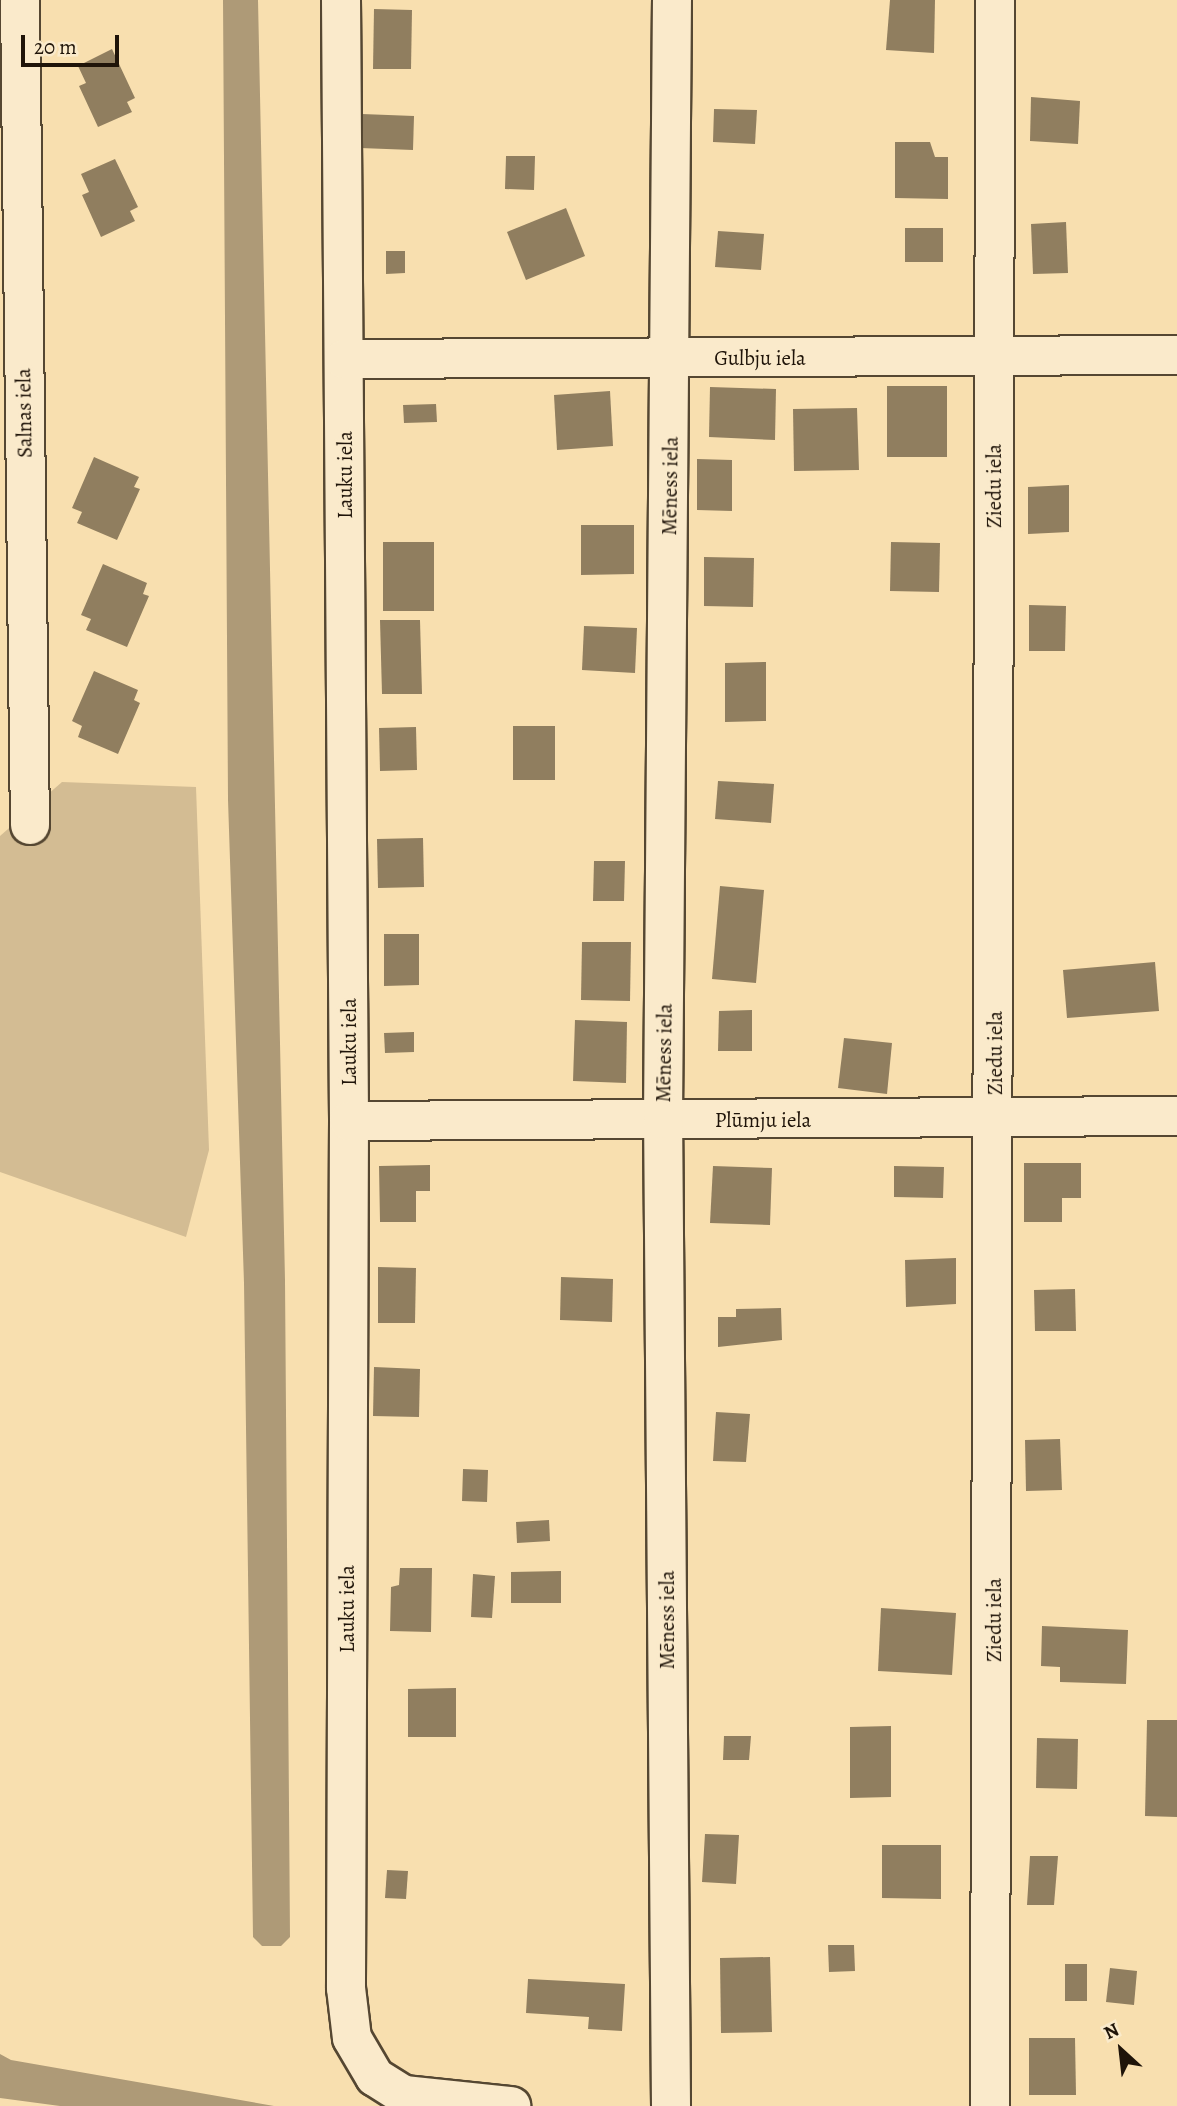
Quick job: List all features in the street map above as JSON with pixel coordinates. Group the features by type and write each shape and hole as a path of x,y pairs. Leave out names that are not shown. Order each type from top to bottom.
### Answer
{"street":[{"name":"Lauku iela","path":"341,0 349,1121 346,1988 352,2038 375,2077 404,2095 511,2106"},
{"name":"Mēness iela","path":"671,2106 663,1119 672,0"},
{"name":"Ziedu iela","path":"990,2106 995,1121 995,0"},
{"name":"Salnas iela","path":"13,24 11,351 30,825"},
{"name":"Gulbju iela","path":"344,359 1177,355"},
{"name":"Plūmju iela","path":"349,1121 995,1121 1177,1116"}],"shaded area":[{"path":"223,0 258,0 285,1280 290,1937 281,1946 262,1946 253,1937 244,1283 228,800"},
{"path":"62,782 196,787 209,1150 186,1237 0,1172 0,836"},
{"path":"0,2054 11,2060 274,2106 60,2106 0,2098"}],"building":[{"path":"890,0 935,0 934,53 886,50"},
{"path":"374,9 412,10 411,69 373,69"},
{"path":"112,49 135,98 127,102 132,112 98,127 79,86 86,83 78,66"},
{"path":"1031,97 1080,101 1078,144 1030,141"},
{"path":"714,109 757,110 755,144 713,142"},
{"path":"362,114 414,116 413,150 360,148"},
{"path":"895,142 930,142 935,157 948,157 948,199 895,198"},
{"path":"506,156 535,156 534,190 505,189"},
{"path":"115,159 138,207 130,211 135,221 101,237 82,195 89,192 81,174"},
{"path":"566,208 585,256 526,280 507,232"},
{"path":"1066,222 1068,273 1033,274 1031,224"},
{"path":"905,228 943,228 943,262 905,262"},
{"path":"718,231 764,234 761,270 715,267"},
{"path":"386,251 405,251 405,273 386,274"},
{"path":"887,386 947,386 947,457 887,457"},
{"path":"710,387 776,389 775,440 709,437"},
{"path":"610,391 613,446 557,450 554,395"},
{"path":"436,404 437,422 404,423 403,405"},
{"path":"857,408 859,470 794,471 793,409"},
{"path":"94,457 139,477 134,487 140,489 117,540 77,523 82,512 72,508"},
{"path":"697,459 732,460 732,511 697,510"},
{"path":"1069,485 1069,532 1028,534 1028,487"},
{"path":"581,525 634,525 634,574 581,575"},
{"path":"383,542 434,542 434,611 383,611"},
{"path":"891,542 940,543 939,592 890,591"},
{"path":"704,557 754,558 753,607 704,606"},
{"path":"103,564 147,583 143,594 149,596 127,647 86,630 91,619 81,615"},
{"path":"1029,605 1066,606 1065,651 1029,651"},
{"path":"380,620 420,620 422,694 382,694"},
{"path":"584,626 637,628 635,673 582,670"},
{"path":"766,662 766,721 725,722 725,663"},
{"path":"94,671 138,690 134,700 140,703 118,754 78,737 82,726 72,721"},
{"path":"513,726 555,726 555,780 513,780"},
{"path":"416,727 417,770 380,771 379,728"},
{"path":"718,781 774,784 771,823 715,819"},
{"path":"423,838 424,887 378,888 377,839"},
{"path":"594,861 625,861 624,901 593,901"},
{"path":"720,886 764,890 756,983 712,979"},
{"path":"384,934 419,934 419,985 384,986"},
{"path":"582,942 631,942 630,1001 581,1000"},
{"path":"1155,962 1159,1011 1067,1018 1063,970"},
{"path":"752,1010 752,1051 718,1051 719,1011"},
{"path":"575,1020 627,1022 626,1083 573,1081"},
{"path":"414,1032 414,1052 385,1053 384,1033"},
{"path":"844,1038 892,1043 887,1094 838,1088"},
{"path":"1024,1163 1081,1163 1081,1198 1062,1198 1062,1222 1024,1222"},
{"path":"430,1165 430,1191 416,1191 416,1222 380,1222 379,1166"},
{"path":"713,1166 772,1168 770,1225 710,1223"},
{"path":"894,1166 944,1167 943,1198 894,1197"},
{"path":"956,1258 956,1304 906,1307 905,1260"},
{"path":"378,1267 416,1268 415,1323 378,1323"},
{"path":"561,1277 613,1279 612,1322 560,1320"},
{"path":"1075,1289 1076,1331 1035,1331 1034,1290"},
{"path":"781,1308 782,1340 718,1347 718,1317 736,1317 736,1309"},
{"path":"374,1367 420,1369 419,1417 373,1416"},
{"path":"716,1412 750,1414 746,1462 713,1461"},
{"path":"1060,1439 1062,1490 1026,1491 1025,1440"},
{"path":"463,1469 488,1470 487,1502 462,1501"},
{"path":"549,1520 550,1541 517,1543 516,1522"},
{"path":"400,1568 432,1568 431,1632 390,1631 391,1587 399,1585"},
{"path":"561,1571 561,1603 511,1603 511,1572"},
{"path":"473,1574 495,1576 492,1618 471,1617"},
{"path":"881,1608 956,1613 952,1675 878,1671"},
{"path":"1042,1626 1128,1630 1126,1684 1060,1682 1060,1667 1041,1666"},
{"path":"456,1688 456,1737 408,1737 408,1689"},
{"path":"1147,1720 1177,1720 1177,1817 1145,1816"},
{"path":"891,1726 891,1797 850,1798 850,1727"},
{"path":"724,1736 751,1736 749,1760 723,1760"},
{"path":"1037,1738 1078,1739 1077,1789 1036,1788"},
{"path":"705,1834 739,1835 736,1884 702,1882"},
{"path":"882,1845 941,1845 941,1899 882,1898"},
{"path":"1030,1856 1058,1856 1054,1905 1027,1905"},
{"path":"387,1870 408,1871 406,1899 385,1898"},
{"path":"828,1945 854,1945 855,1971 829,1972"},
{"path":"770,1957 772,2032 721,2033 720,1958"},
{"path":"1065,1964 1087,1964 1087,2001 1065,2001"},
{"path":"1110,1968 1137,1971 1134,2005 1106,2002"},
{"path":"528,1979 625,1984 622,2031 588,2029 589,2017 526,2013"},
{"path":"1029,2038 1075,2038 1076,2095 1029,2095"}]}
